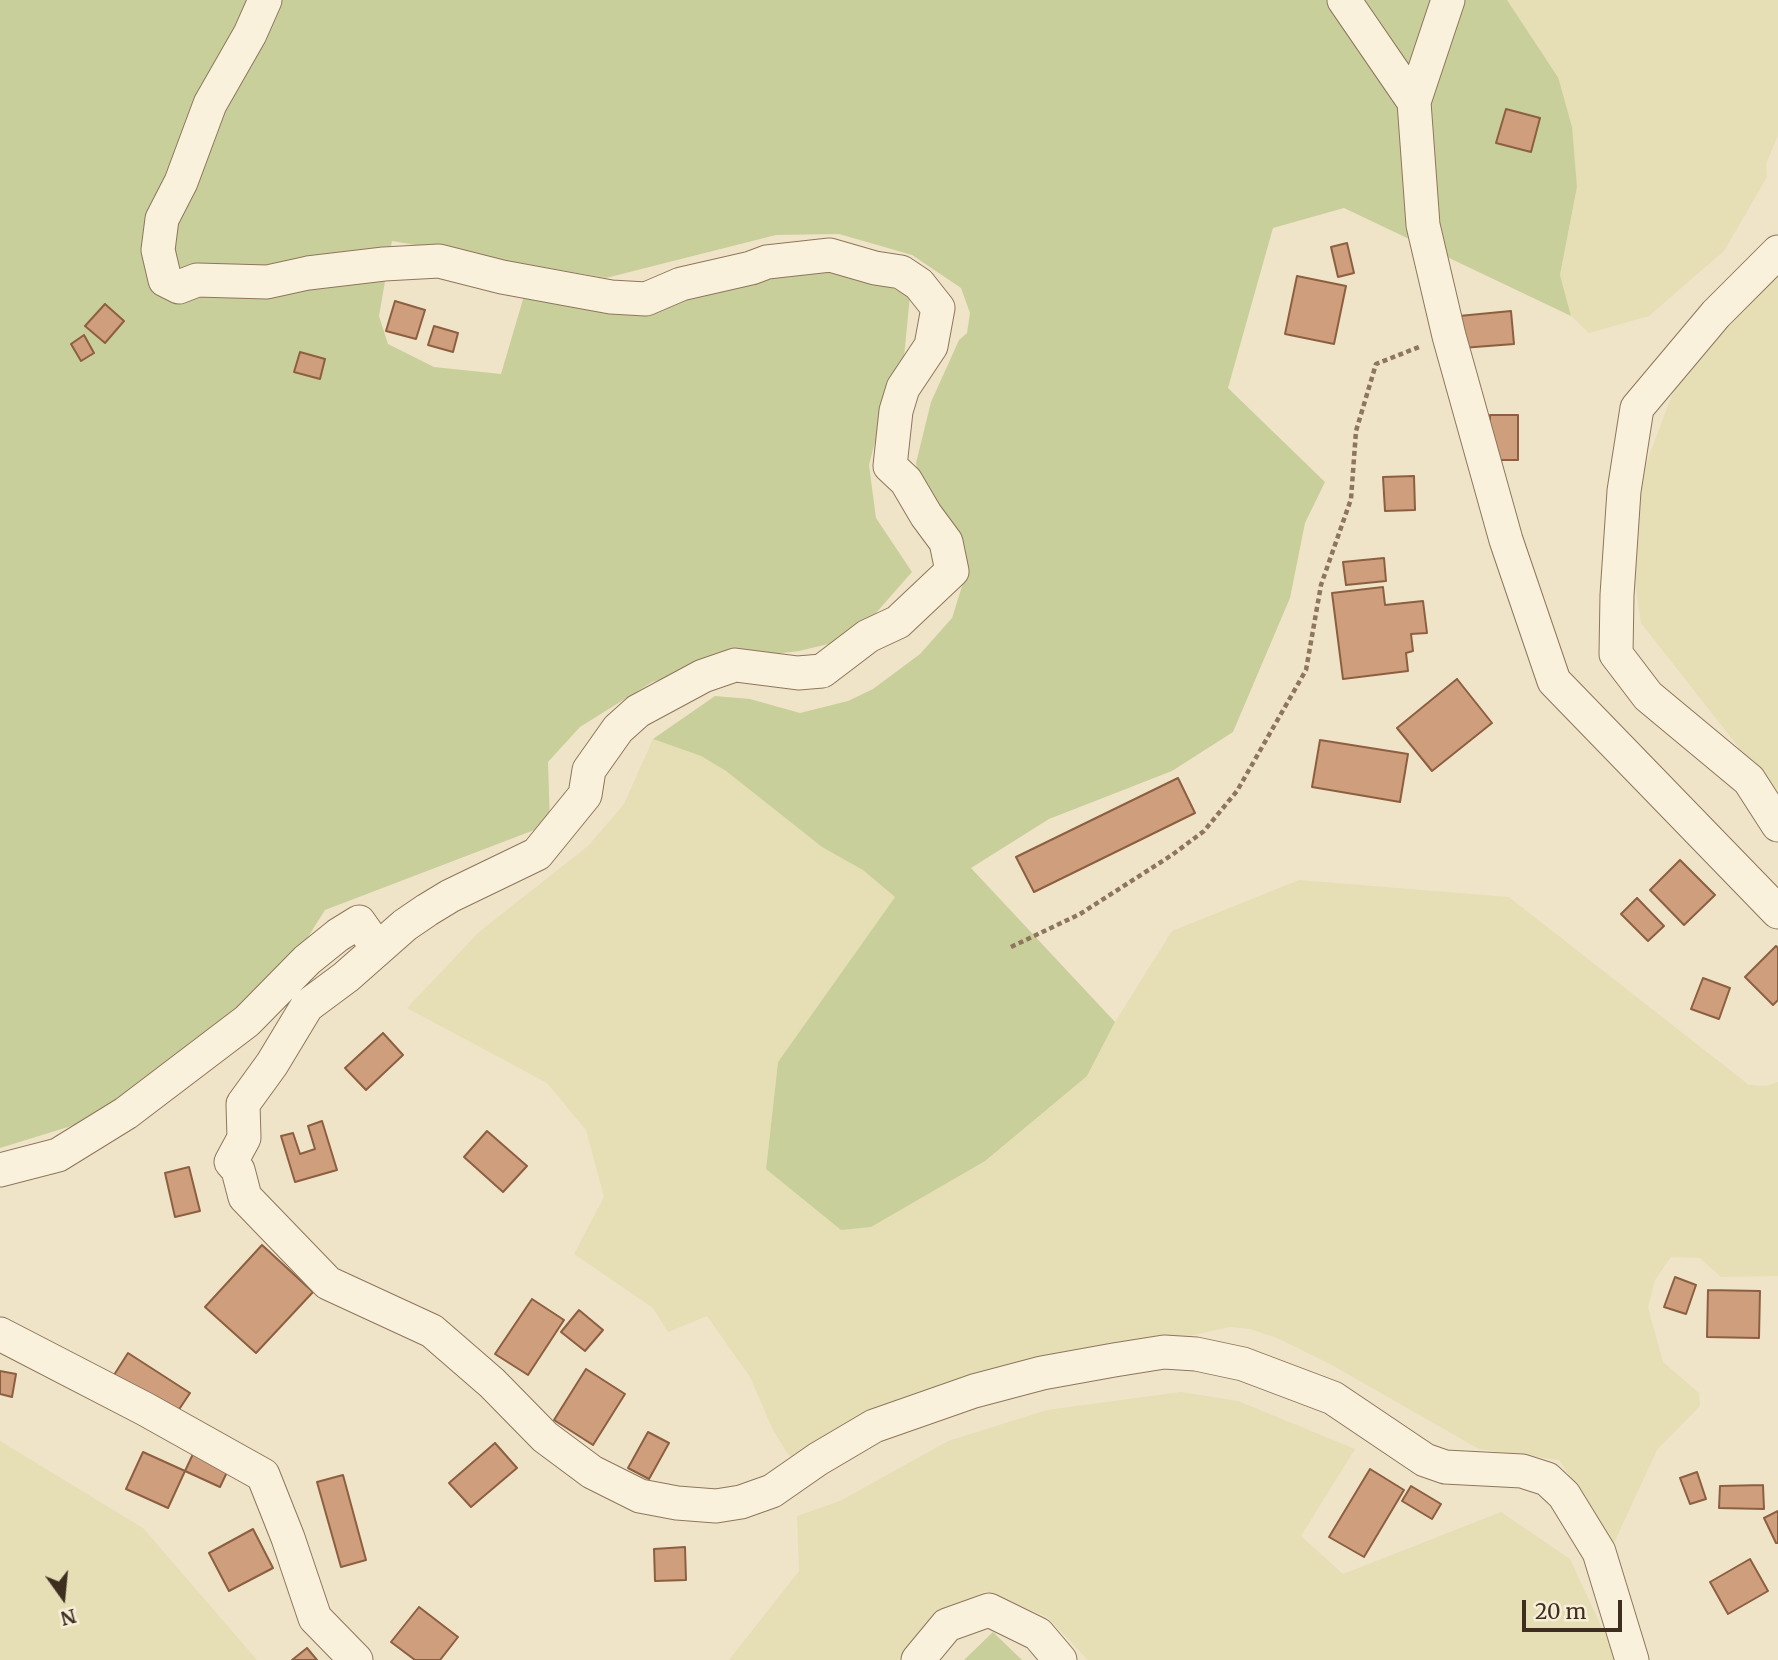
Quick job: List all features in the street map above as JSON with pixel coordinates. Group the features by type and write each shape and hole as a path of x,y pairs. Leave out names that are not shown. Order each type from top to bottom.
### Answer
{"street":[{"path":"265,0 250,34 210,104 181,183 162,219 158,250 165,280 179,286 197,280 267,282 308,273 439,261 528,282 611,297 646,299 681,284 767,262 830,255 875,268 901,272 919,284 938,308 931,346 903,388 897,411 890,466 906,481 946,542 952,571 898,622 868,636 822,671 798,673 735,664 703,676 638,711 618,729 589,770 585,795 537,854 450,896 405,925 307,1006 272,1064 243,1104 244,1138 231,1162 238,1170 245,1197 328,1283 432,1331 492,1383 545,1437 592,1472 639,1496 716,1506 741,1502 772,1491 818,1459 874,1426 974,1391 1042,1373 1114,1360 1164,1352 1196,1354 1243,1364 1333,1398 1425,1460 1445,1467 1522,1471 1547,1479 1564,1495 1599,1552 1632,1660"},
{"path":"1344,0 1414,102"},
{"path":"1448,0 1414,102 1423,225 1449,336 1506,540 1555,681 1778,912"},
{"path":"1778,251 1716,314 1637,408 1624,491 1616,654 1648,696 1749,780 1778,825"},
{"path":"0,1170 58,1154 126,1112 247,1021 307,960 359,922 378,949"},
{"path":"0,1334 145,1409 263,1475 315,1618 356,1660"},
{"path":"918,1660 947,1625 989,1610 1038,1634 1060,1660"}],"path":[{"path":"1011,947 1080,914 1172,855 1204,831 1237,791 1306,670 1321,585 1351,499 1356,431 1376,364 1449,336"}],"shaded area":[{"path":"1507,0 1778,0 1778,135 1766,164 1767,177 1724,251 1649,316 1589,333 1571,316 1560,275 1577,187 1558,76"},
{"path":"1778,278 1778,791 1762,777 1641,623 1625,519 1677,382 1739,306"},
{"path":"653,739 701,756 726,771 822,847 863,869 895,897 778,1062 766,1168 841,1230 1087,1076 1115,1022 1172,931 1299,880 1509,897 1749,1085 1766,1086 1778,1082 1778,1276 1721,1277 1700,1258 1671,1257 1655,1280 1648,1307 1663,1362 1699,1393 1700,1406 1657,1450 1614,1543 1559,1460 1479,1449 1330,1364 1277,1338 1250,1329 1230,1327 1151,1344 963,1395 805,1469 787,1453 772,1428 750,1377 707,1316 668,1332 653,1308 574,1254 604,1197 586,1130 547,1083 407,1008 479,932 588,846 624,804"},
{"path":"1181,1392 1238,1401 1355,1449 1301,1536 1343,1574 1501,1512 1570,1559 1617,1660 1088,1660 1047,1617 986,1591 941,1614 900,1660 729,1660 799,1571 797,1516 840,1501 948,1441 1047,1410"},
{"path":"0,1441 143,1528 257,1660 0,1660"}],"green space":[{"path":"0,0 1507,0 1558,77 1572,127 1577,187 1560,275 1571,316 1344,208 1273,228 1228,388 1325,482 1305,523 1290,598 1233,732 1172,771 1049,819 971,868 1115,1022 1087,1076 985,1161 871,1227 841,1230 766,1169 778,1062 895,897 863,870 822,847 726,771 701,756 653,739 715,696 750,699 800,713 848,701 873,689 920,654 952,618 963,583 923,504 916,463 931,402 959,340 967,333 970,313 961,288 912,255 839,234 776,235 606,278 392,241 379,316 388,344 434,367 501,374 524,296 625,309 833,261 910,296 904,357 884,407 869,465 876,518 912,572 854,638 799,651 732,659 652,682 580,727 548,762 550,824 325,910 255,1021 94,1119 0,1148"},
{"path":"993,1632 1022,1660 964,1660"}],"building":[{"path":"1506,109 1540,118 1531,152 1496,143"},
{"path":"1347,243 1354,273 1338,277 1331,247"},
{"path":"1297,276 1346,286 1334,344 1285,334"},
{"path":"395,301 425,310 416,339 386,331"},
{"path":"105,304 124,321 105,343 85,326"},
{"path":"1511,311 1514,344 1462,348 1459,316"},
{"path":"434,326 458,333 453,352 428,345"},
{"path":"84,335 94,353 81,361 71,344"},
{"path":"300,352 325,359 320,379 294,372"},
{"path":"1490,415 1518,415 1518,460 1490,460"},
{"path":"1414,476 1415,510 1385,511 1383,477"},
{"path":"1384,558 1386,581 1346,585 1343,562"},
{"path":"1383,587 1385,605 1423,601 1427,633 1411,634 1413,651 1406,653 1408,671 1343,679 1332,593"},
{"path":"1457,679 1492,723 1432,771 1397,728"},
{"path":"1320,740 1408,754 1400,802 1312,787"},
{"path":"1178,778 1195,813 1034,892 1016,857"},
{"path":"1680,860 1715,895 1684,925 1650,890"},
{"path":"1637,898 1664,926 1648,941 1621,914"},
{"path":"1776,946 1778,1000 1773,1005 1745,977"},
{"path":"1703,978 1730,988 1719,1019 1691,1009"},
{"path":"383,1033 403,1055 366,1090 345,1068"},
{"path":"322,1121 337,1170 295,1182 281,1136 293,1133 300,1154 315,1149 308,1126"},
{"path":"487,1131 527,1166 503,1192 464,1157"},
{"path":"189,1167 200,1211 175,1217 165,1173"},
{"path":"262,1245 313,1292 256,1353 205,1307"},
{"path":"1675,1277 1696,1285 1686,1314 1664,1307"},
{"path":"1708,1290 1760,1291 1759,1338 1707,1337"},
{"path":"532,1299 564,1320 528,1375 495,1354"},
{"path":"579,1310 603,1330 585,1351 561,1332"},
{"path":"128,1353 190,1393 176,1414 114,1375"},
{"path":"586,1369 625,1394 593,1445 554,1420"},
{"path":"0,1371 16,1374 12,1397 0,1394"},
{"path":"648,1432 669,1443 649,1479 628,1468"},
{"path":"495,1443 517,1468 471,1507 449,1483"},
{"path":"143,1452 185,1471 168,1508 126,1489"},
{"path":"193,1454 228,1470 220,1487 185,1471"},
{"path":"1370,1469 1404,1490 1364,1557 1329,1537"},
{"path":"1697,1472 1706,1499 1690,1504 1680,1478"},
{"path":"343,1475 366,1560 341,1567 317,1482"},
{"path":"1763,1485 1764,1509 1719,1508 1720,1486"},
{"path":"1411,1486 1441,1504 1432,1519 1402,1501"},
{"path":"1778,1511 1778,1543 1776,1543 1764,1518"},
{"path":"253,1529 273,1568 229,1591 209,1553"},
{"path":"685,1547 686,1580 655,1581 654,1549"},
{"path":"1750,1559 1768,1591 1728,1614 1710,1582"},
{"path":"419,1607 458,1637 440,1660 415,1660 391,1642"},
{"path":"307,1648 317,1660 292,1660"}]}
